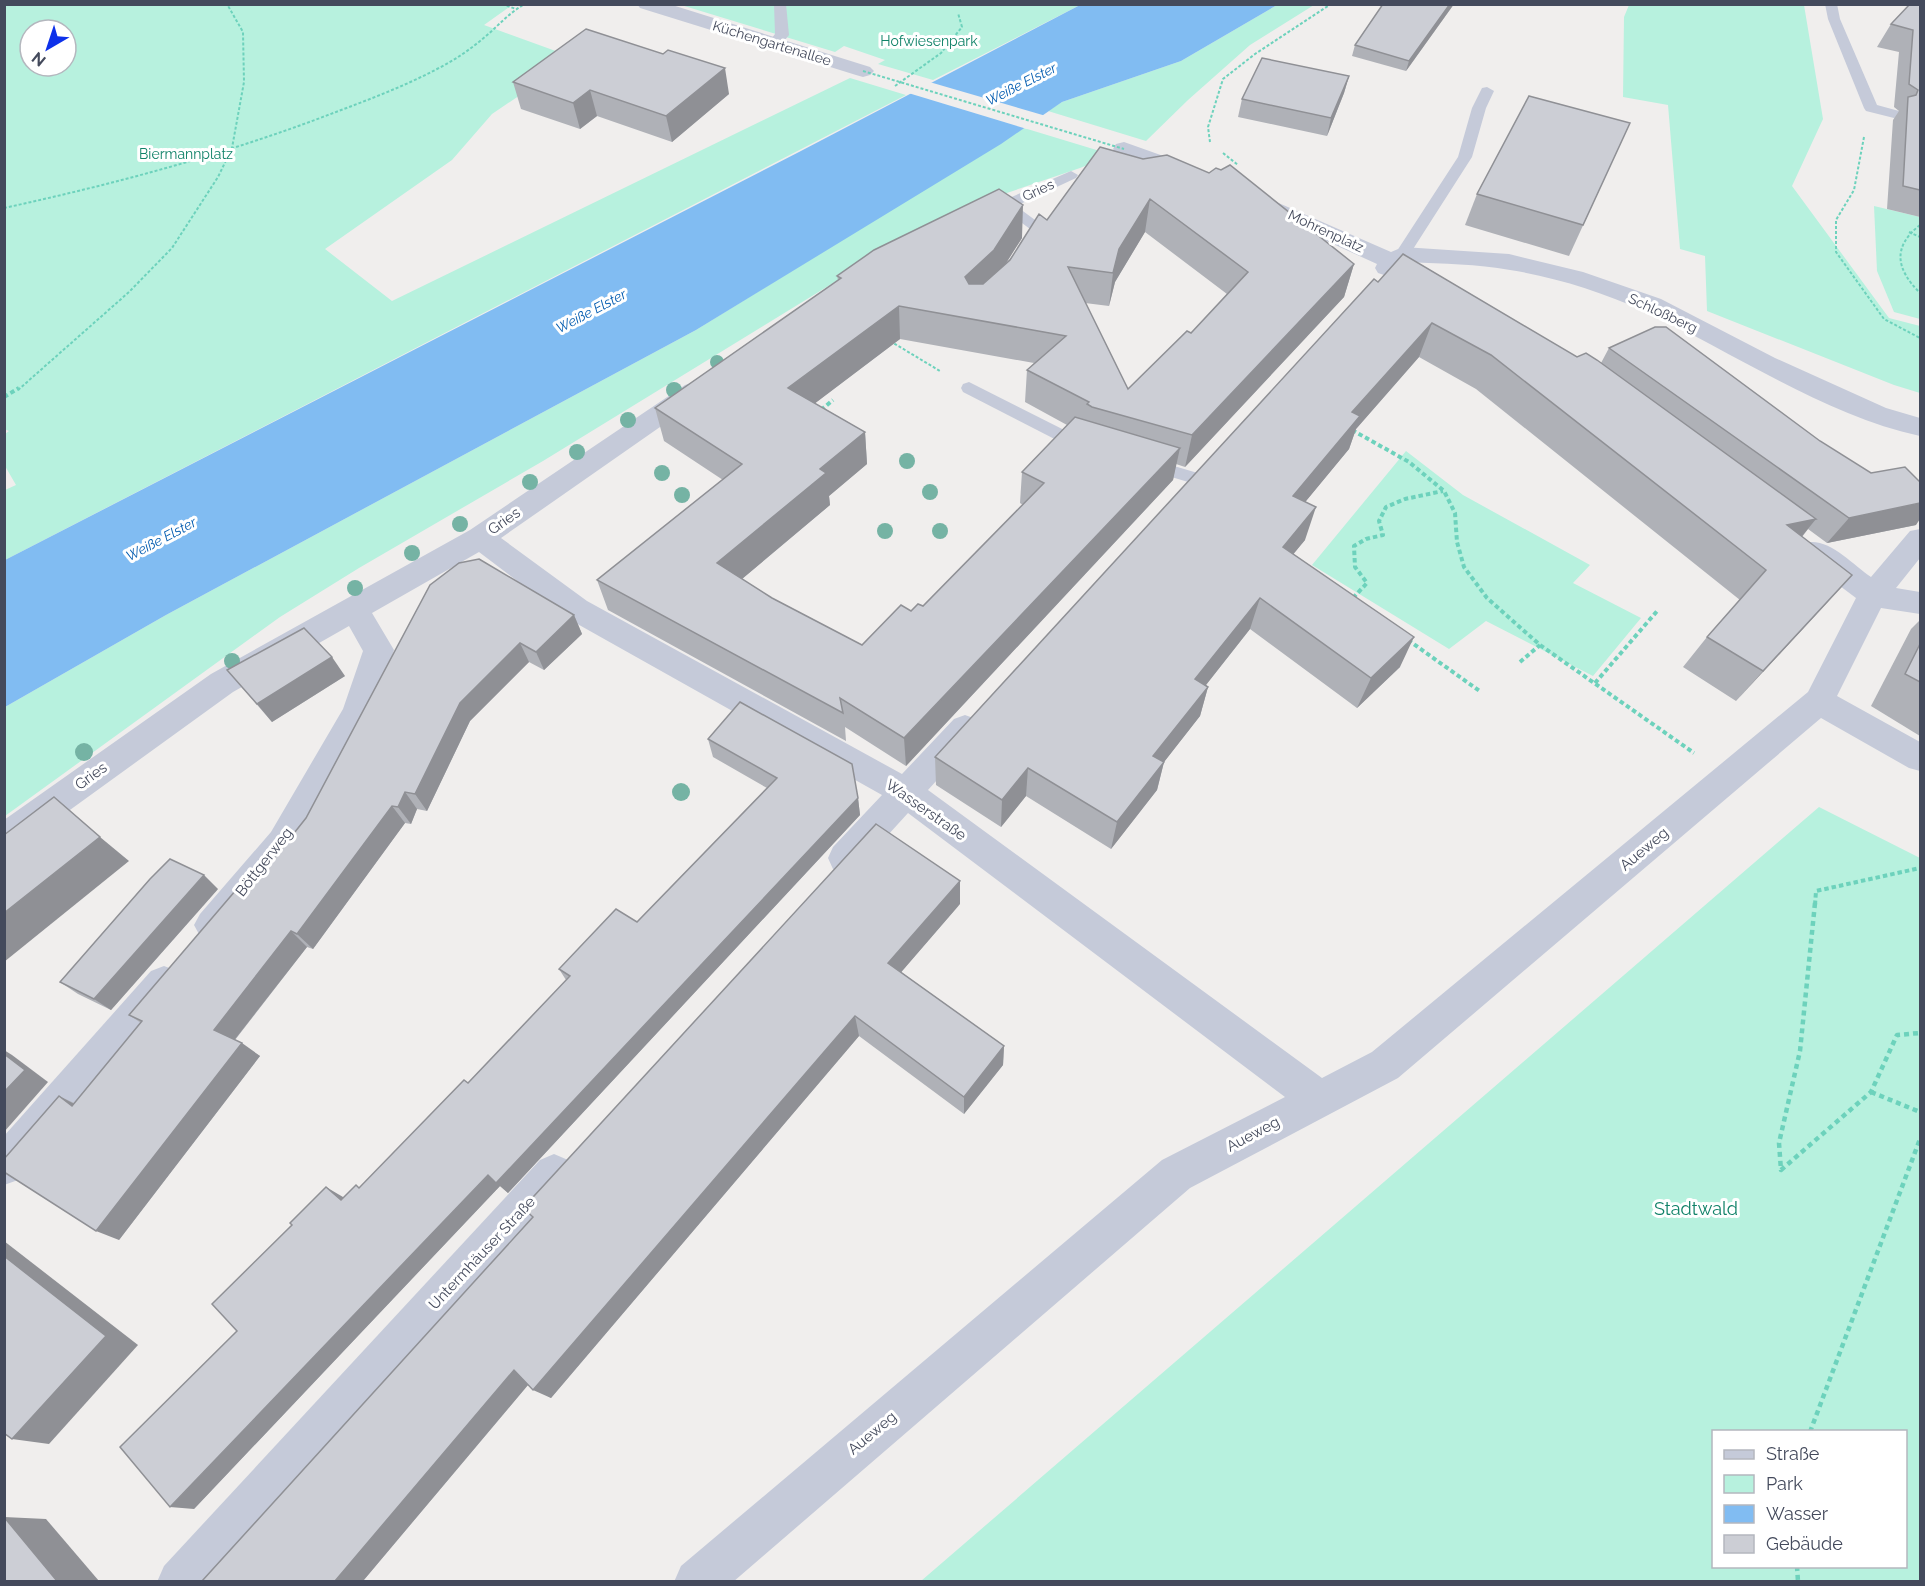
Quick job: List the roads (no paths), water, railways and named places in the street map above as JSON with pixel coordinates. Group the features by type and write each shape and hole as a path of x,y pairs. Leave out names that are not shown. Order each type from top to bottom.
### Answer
{"street":[{"name":"Küchengartenallee","path":"647,4 863,71"},
{"path":"1124,149 1213,183"},
{"name":"Mohrenplatz","path":"1245,195 1398,258"},
{"path":"1369,288 1398,258 1452,299"},
{"name":"Schloßberg","path":"1398,258 1509,262 1574,277 1652,305 1766,364 1877,414 1920,427"},
{"name":"Gries","path":"4,839 222,682 480,538 711,379"},
{"path":"1171,505 1219,453"},
{"name":"Wasserstraße","path":"480,538 576,609 905,792 1319,1099"},
{"path":"1920,538 1874,595 1819,701 1920,758"},
{"path":"1798,539 1874,595 1920,603"},
{"name":"Böttgerweg","path":"4,1166 189,954 283,842 358,712 379,650 354,609"},
{"name":"Aueweg","path":"698,1581 1176,1174 1385,1065 1819,701"},
{"path":"825,880 986,705"},
{"name":"Untermhäuser Straße","path":"180,1581 575,1152"}],"lane":[{"path":"775,43 782,35 780,4"},
{"path":"1831,4 1834,19 1870,108 1894,114"},
{"path":"1398,258 1465,157 1486,91"},
{"name":"Gries","path":"1019,258 1038,228 994,210 1071,175"},
{"path":"969,388 1093,449"},
{"path":"1127,459 1195,478"}],"water":[{"name":"Weiße Elster","path":"1080,5 1277,5 1181,61 1062,102 1001,144 696,330 166,615 5,707 5,560"}],"park label":[{"name":"Hofwiesenpark","path":"929,41"},
{"name":"Biermannplatz","path":"186,154"},
{"name":"Stadtwald","path":"1696,1208"}]}
